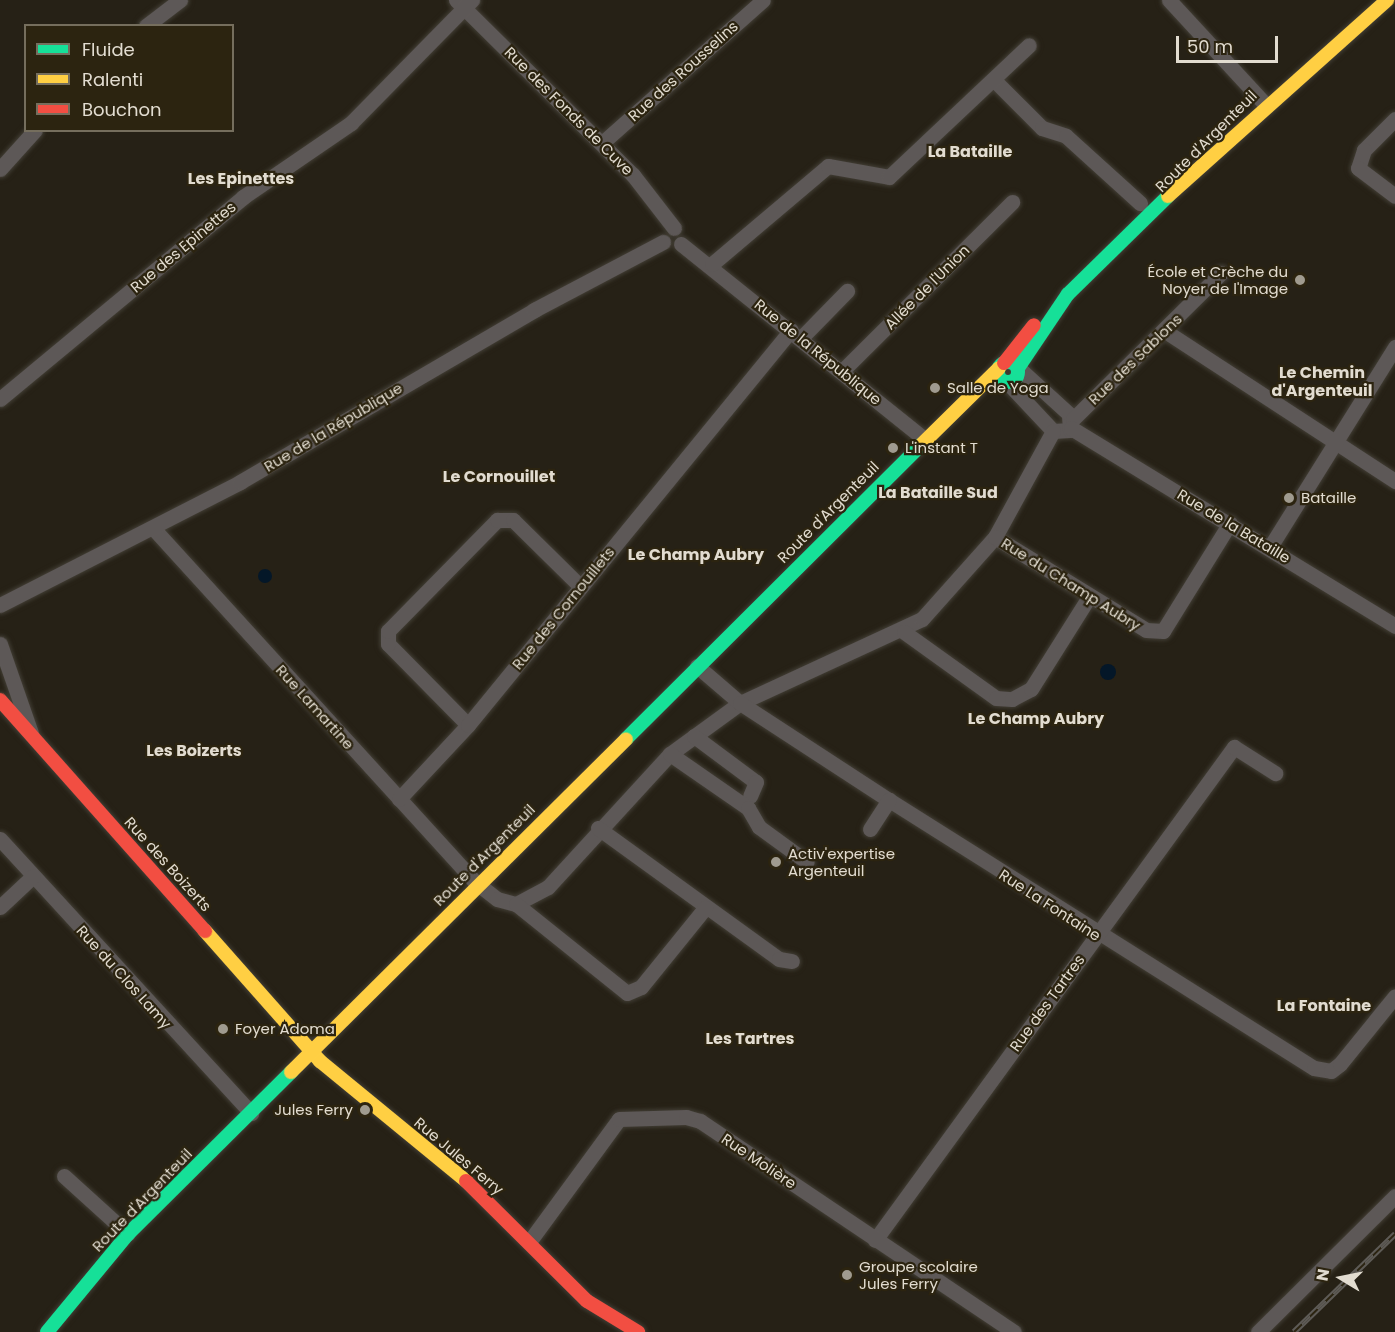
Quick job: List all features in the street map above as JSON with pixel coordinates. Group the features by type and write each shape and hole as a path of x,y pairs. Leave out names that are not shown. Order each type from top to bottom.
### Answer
{"main road":[{"name":"Route d'Argenteuil","path":"47,1332 128,1234 697,666 956,412 1052,310 1265,104 1387,0"},
{"name":"Route d'Argenteuil","path":"956,412 1012,377 1052,310"},
{"path":"1001,365 1012,377"},
{"path":"1001,365 1012,377"},
{"name":"Rue des Boizerts","path":"0,700 312,1052"},
{"name":"Rue Jules Ferry","path":"312,1052 487,1198 587,1301 638,1332"}],"street":[{"path":"149,24 180,0"},
{"name":"Rue des Rousselins","path":"602,143 763,0"},
{"path":"1169,0 1265,104"},
{"name":"Rue des Fonds de Cuve","path":"464,3 602,143 674,228"},
{"name":"Rue des Epinettes","path":"0,399 243,197 351,123 464,3"},
{"path":"711,264 828,166 889,177 1029,45"},
{"path":"994,80 1042,128 1066,136 1140,203"},
{"path":"1395,119 1364,150 1358,168 1395,196"},
{"path":"0,169 33,132"},
{"name":"Allée de l'Union","path":"842,372 1012,202"},
{"path":"674,228 682,234 681,244 670,249 663,242 664,232 674,228"},
{"name":"Rue de la République","path":"0,605 153,528 663,242"},
{"name":"Rue de la République","path":"681,244 711,264 926,440"},
{"name":"Rue des Sablons","path":"1072,423 1221,273"},
{"name":"Rue des Cornouillets","path":"399,799 468,725 580,586 796,334 847,291"},
{"path":"1165,331 1334,438 1395,481"},
{"path":"1270,547 1334,438 1395,347"},
{"name":"Rue de la Bataille","path":"1012,377 1023,372 1072,423 1395,626"},
{"path":"1012,377 1053,431 1061,435 1072,423"},
{"path":"516,904 548,887 598,828 669,754 740,703 904,632 946,596 995,537 1053,431"},
{"path":"468,725 388,644 388,631 497,520 513,520 580,586"},
{"name":"Rue du Champ Aubry","path":"995,537 1146,630 1163,631 1230,523"},
{"name":"Rue Lamartine","path":"153,528 478,885 497,899 516,904 627,993 641,987 705,908"},
{"path":"904,632 996,698 1012,699 1031,690 1089,597"},
{"path":"0,644 31,736"},
{"name":"Rue La Fontaine","path":"697,666 740,703 1097,935 1322,1071 1341,1064 1395,996"},
{"path":"694,736 756,782 750,796"},
{"name":"Rue des Tartres","path":"875,1240 1234,747 1275,773"},
{"path":"669,754 748,808 759,828 807,862"},
{"path":"870,829 889,800"},
{"path":"598,828 705,908 779,959 792,961"},
{"name":"Rue du Clos Lamy","path":"0,839 251,1113"},
{"path":"0,907 33,876"},
{"name":"Rue Molière","path":"529,1242 619,1119 634,1116 700,1121 1014,1332"},
{"path":"64,1176 128,1234"},
{"path":"1258,1332 1395,1196"}],"water":[{"path":"265,569 270,571 272,576 270,581 265,583 260,581 258,576 260,571"},
{"path":"1108,664 1114,666 1116,672 1114,678 1108,680 1102,678 1100,672 1102,666"}],"railway":[{"path":"1294,1332 1395,1234"}],"traffic: fast":[{"path":"1018,368 1068,294 1168,196"},
{"path":"1004,362 1012,362 1018,368 1018,372 1018,376 1012,382 1004,382 998,376 998,368 1004,362"},
{"path":"626,739 922,444"},
{"path":"47,1332 128,1234 291,1072"}],"traffic: slow":[{"path":"1168,196 1387,0"},
{"path":"922,444 999,368"},
{"path":"291,1072 626,739"},
{"path":"205,931 320,1061 466,1181"}],"traffic: jam":[{"path":"1004,363 1034,325"},
{"path":"0,700 205,931"},
{"path":"466,1181 587,1301 638,1332"}],"place":[{"name":"École et Crèche du Noyer de l'Image","path":"1300,280"},
{"name":"Salle de Yoga","path":"935,388"},
{"name":"L'instant T","path":"893,448"},
{"name":"Bataille","path":"1289,498"},
{"name":"Activ'expertise Argenteuil","path":"776,862"},
{"name":"Foyer Adoma","path":"223,1029"},
{"name":"Jules Ferry","path":"365,1110"},
{"name":"Groupe scolaire Jules Ferry","path":"847,1275"}],"district":[{"name":"La Bataille","path":"970,152"},
{"name":"Les Epinettes","path":"241,179"},
{"name":"Le Chemin d'Argenteuil","path":"1322,382"},
{"name":"Le Cornouillet","path":"499,477"},
{"name":"La Bataille Sud","path":"938,493"},
{"name":"Le Champ Aubry","path":"696,555"},
{"name":"Le Champ Aubry","path":"1036,719"},
{"name":"Les Boizerts","path":"194,751"},
{"name":"La Fontaine","path":"1324,1006"},
{"name":"Les Tartres","path":"750,1039"}]}
